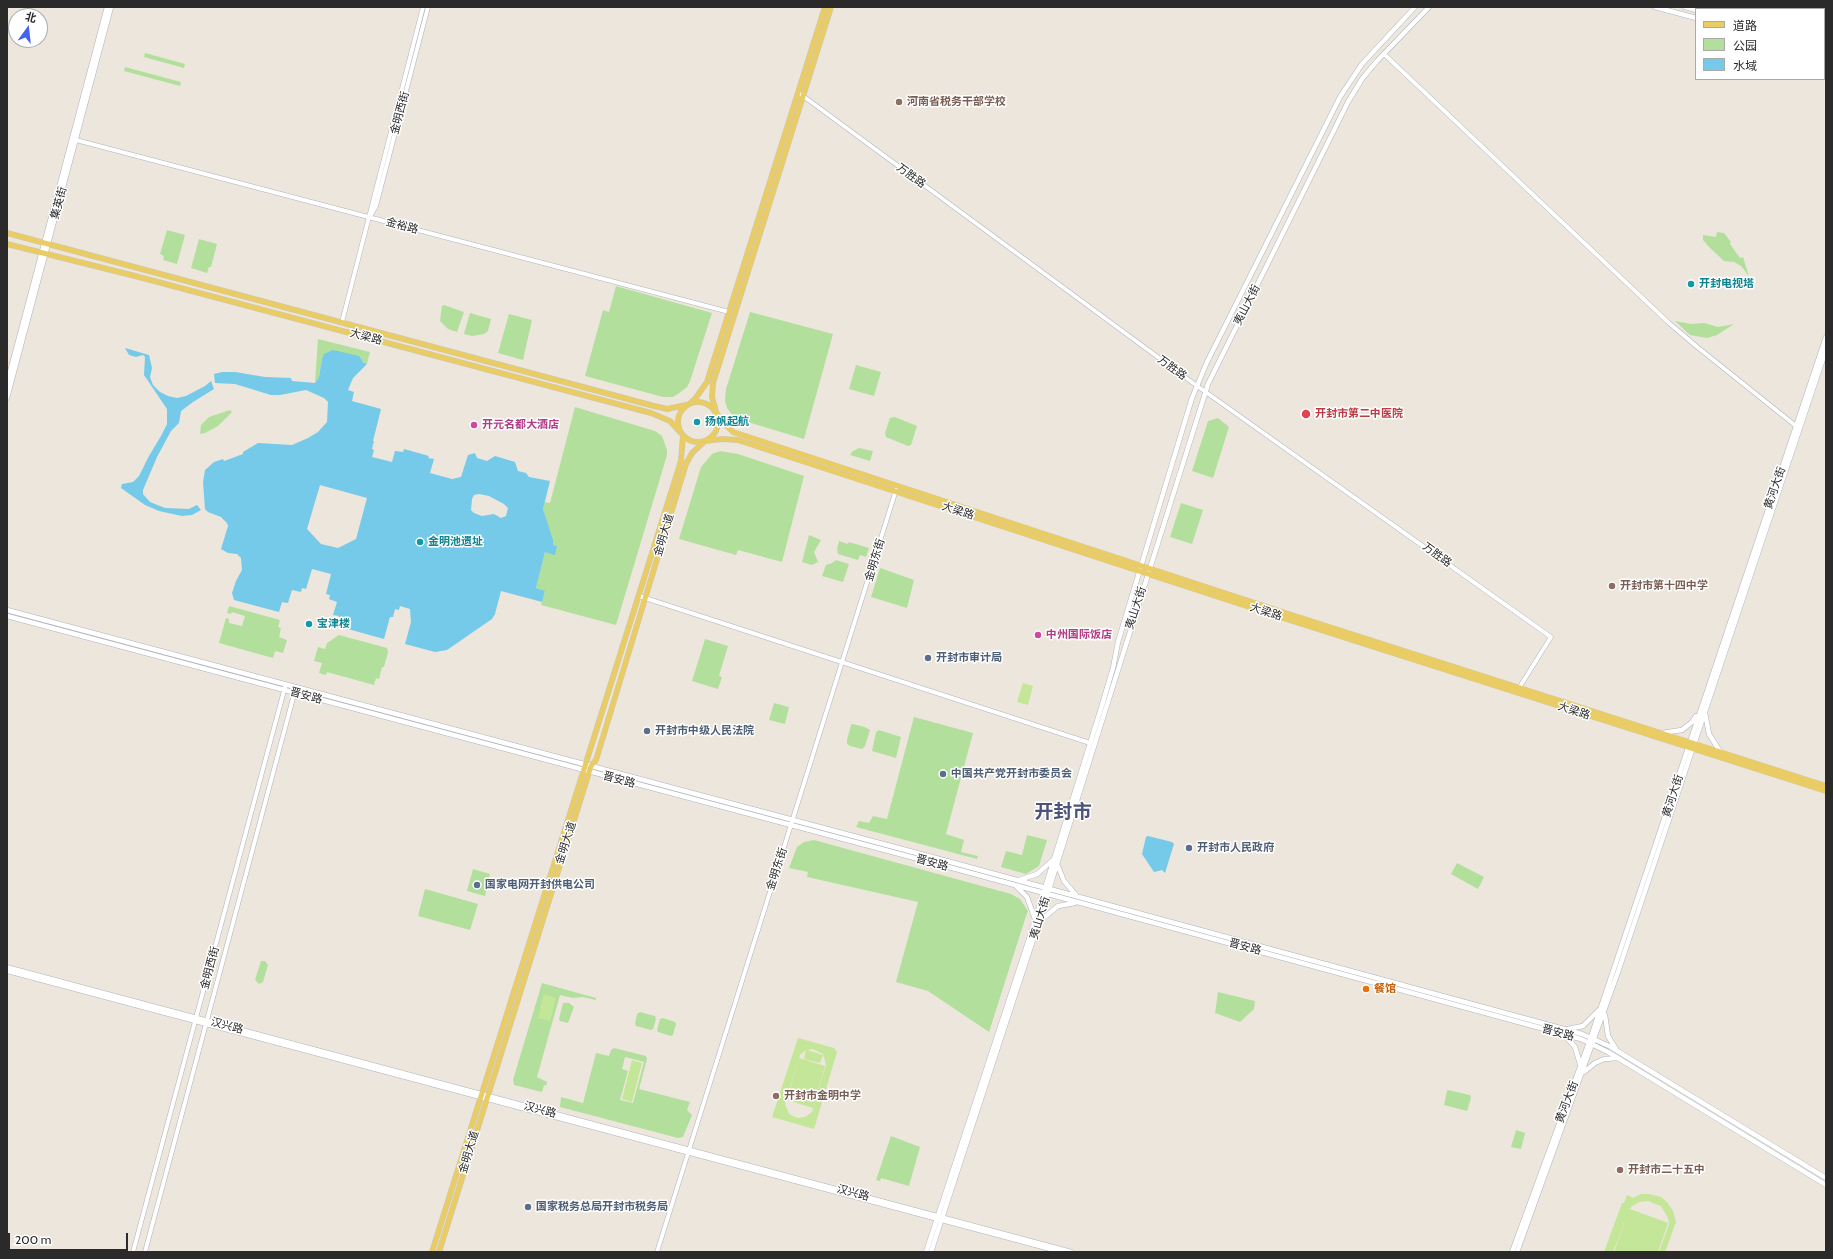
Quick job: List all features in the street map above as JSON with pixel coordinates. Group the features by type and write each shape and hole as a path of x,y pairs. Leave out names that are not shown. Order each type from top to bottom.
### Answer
{"main road":[{"name":"集英街","path":"46,243 107,7"},
{"name":"集英街","path":"7,383 76,140 111,7"},
{"path":"825,7 801,94 713,383 712,397 718,420 716,431 705,441 695,442 682,434 678,427 678,416 687,404 698,395 707,382 801,94 831,7"},
{"name":"夷山大街","path":"1055,862 1140,568 1197,386 1340,97 1362,64 1415,7"},
{"name":"夷山大街","path":"931,1252 1205,392 1339,117 1358,85 1384,54 1429,7"},
{"path":"1655,7 1695,18"},
{"path":"1685,7 1695,10"},
{"name":"大梁路","path":"7,232 661,407 674,408 687,404"},
{"name":"大梁路","path":"7,244 139,277 651,413 670,421 682,434"},
{"name":"集英街","path":"7,398 43,253"},
{"name":"黄河大街","path":"1512,1252 1580,1067 1604,1012 1702,710 1826,337"},
{"name":"黄河大街","path":"1702,710 1826,350"},
{"path":"687,404 703,402 709,405 716,412"},
{"name":"大梁路","path":"716,412 725,425 733,432 740,435 897,489"},
{"name":"金明大道","path":"432,1252 484,1097 681,461 682,434"},
{"name":"大梁路","path":"705,441 722,439 738,440 897,489 1826,791"},
{"name":"金明大道","path":"587,768 596,760 686,464 692,453 705,441"},
{"name":"大梁路","path":"1148,571 1659,733 1691,746 1722,753 1826,786"},
{"name":"晋安路","path":"7,610 296,687 792,826 1045,893 1591,1043 1826,1185"},
{"name":"晋安路","path":"7,616 295,693 793,820 1565,1029 1593,1038 1617,1050 1826,1178"},
{"path":"1659,733 1678,731 1685,728 1702,710"},
{"path":"1702,710 1709,734 1722,753"},
{"name":"黄河大街","path":"1593,1038 1602,1007 1691,746"},
{"path":"1017,880 1037,874 1055,862 1064,881 1079,897"},
{"path":"1015,885 1027,897 1037,921 1058,906 1078,902"},
{"path":"1565,1029 1583,1026 1589,1022 1602,1007"},
{"path":"1604,1012 1608,1036 1617,1050"},
{"path":"1564,1035 1576,1047 1580,1067"},
{"name":"黄河大街","path":"1517,1252 1582,1073 1591,1043"},
{"path":"1582,1073 1595,1063 1604,1059 1618,1058"},
{"name":"金明大道","path":"439,1252 484,1097"},
{"name":"夷山大街","path":"926,1252 941,1218"}],"street":[{"name":"金明西街","path":"342,322 370,218 371,206 423,7"},
{"name":"金明西街","path":"370,218 376,206 428,7"},
{"path":"1384,54 1669,323 1796,426"},
{"name":"万胜路","path":"801,94 1205,392 1551,637 1519,688"},
{"name":"金裕路","path":"76,140 729,312"},
{"name":"金明东街","path":"656,1252 792,826 897,489"},
{"path":"639,596 1090,743"},
{"name":"金明西街","path":"133,1252 286,685"},
{"name":"金明西街","path":"145,1252 296,687"},
{"name":"汉兴路","path":"7,968 484,1097 1072,1252"},
{"name":"汉兴路","path":"7,971 196,1020"},
{"name":"汉兴路","path":"941,1218 1061,1252"}],"green space":[{"path":"145,53 185,64 184,68 144,57"},
{"path":"125,67 181,82 180,86 124,71"},
{"path":"167,230 185,235 177,264 163,260 164,256 160,254"},
{"path":"1717,232 1724,233 1740,258 1743,257 1749,276 1741,266 1734,262 1724,261 1703,240 1703,235 1716,237"},
{"path":"199,239 217,244 211,267 209,267 207,273 191,268"},
{"path":"616,286 712,313 690,381 687,387 673,397 663,397 585,376 603,310 609,312"},
{"path":"444,305 464,312 457,332 448,329 440,321 442,306"},
{"path":"750,312 833,334 804,439 741,420 734,417 727,408 725,401 726,389"},
{"path":"470,313 491,319 488,331 484,334 472,336 464,334"},
{"path":"509,314 532,320 523,360 498,353"},
{"path":"1675,321 1691,324 1704,323 1718,327 1734,324 1717,335 1707,338 1690,335"},
{"path":"318,339 370,352 367,364 361,360 322,359 319,377 315,383"},
{"path":"856,365 881,372 874,396 849,389"},
{"path":"575,407 655,431 662,436 667,450 667,455 616,625 541,605 545,591 536,588 545,552 557,546 553,545 543,509 545,502 550,503"},
{"path":"230,410 232,412 218,426 200,434 201,425 209,417"},
{"path":"895,417 917,426 911,445 908,446 886,437 885,433 890,418"},
{"path":"1218,418 1229,427 1213,478 1192,471 1208,421"},
{"path":"859,448 873,451 870,461 850,455 853,451"},
{"path":"720,451 738,454 804,476 782,562 738,550 736,555 679,539 701,467 712,454"},
{"path":"1181,503 1203,510 1192,544 1170,537"},
{"path":"809,535 821,540 814,552 818,562 812,565 802,562"},
{"path":"839,541 848,544 849,542 869,548 866,557 860,555 858,560 838,554 837,549"},
{"path":"836,560 849,564 843,582 822,576 826,565"},
{"path":"880,568 914,580 907,608 871,597"},
{"path":"229,606 280,620 278,627 281,628 279,637 287,640 283,653 275,651 273,658 219,643 226,618 229,619 229,623 242,626 245,616 232,612 231,614 227,613"},
{"path":"339,635 387,648 388,652 384,667 382,667 379,679 376,678 374,685 327,672 326,675 319,673 322,663 314,661 318,647 325,649 327,643"},
{"path":"705,639 728,646 719,676 722,677 718,689 692,681"},
{"path":"1023,683 1033,686 1028,705 1017,702"},
{"path":"774,703 789,707 785,724 769,720"},
{"path":"914,717 973,733 946,834 964,840 961,852 978,856 977,859 856,827 859,821 869,823 873,816 887,819"},
{"path":"852,724 865,727 870,730 865,746 862,749 847,744"},
{"path":"879,730 901,737 896,758 872,751 876,732"},
{"path":"1027,835 1047,840 1039,866 1026,874 1001,867 1006,851 1022,855"},
{"path":"814,840 1011,894 1020,899 1028,911 989,1032 928,991 896,982 918,902 807,877 808,872 789,868 797,847 804,842"},
{"path":"1457,863 1484,877 1478,889 1451,874"},
{"path":"473,869 490,874 485,896 467,891"},
{"path":"425,889 478,904 470,930 418,916"},
{"path":"261,961 265,961 268,965 263,982 259,984 255,980"},
{"path":"542,983 596,998 596,1000 560,995 537,1077 547,1082 546,1086 544,1085 542,1092 514,1085 513,1080"},
{"path":"1218,992 1255,1001 1254,1009 1240,1022 1215,1013"},
{"path":"544,994 556,998 550,1021 538,1018"},
{"path":"563,1003 569,1003 574,1007 568,1023 560,1021 559,1019"},
{"path":"640,1012 655,1016 656,1019 653,1029 651,1030 636,1026 637,1014"},
{"path":"663,1018 675,1022 676,1024 673,1035 671,1036 658,1032 657,1030 660,1019"},
{"path":"798,1038 834,1048 837,1052 814,1129 772,1117","holes":["813,1049 823,1054 826,1065 812,1112 805,1117 797,1118 789,1114 785,1104 800,1055 806,1050 804,1059 820,1063 823,1055 807,1050"]},
{"path":"614,1048 646,1056 647,1059 639,1089 690,1102 687,1110 692,1115 683,1137 678,1138 560,1107 561,1097 583,1103 596,1053 609,1056 611,1050","holes":["625,1057 644,1062 633,1103 620,1100 628,1071 622,1069"]},
{"path":"799,1058 825,1066 813,1108 787,1100"},
{"path":"632,1060 642,1063 632,1102 622,1099"},
{"path":"1448,1090 1470,1095 1471,1098 1467,1111 1444,1105"},
{"path":"1516,1130 1525,1133 1521,1149 1511,1147"},
{"path":"891,1136 920,1147 909,1186 881,1178 880,1181 876,1180"},
{"path":"1641,1194 1661,1197 1667,1202 1673,1211 1676,1222 1665,1252 1659,1252 1669,1224 1668,1218 1661,1206 1648,1201 1639,1202 1631,1207 1613,1252 1604,1252 1622,1203 1624,1203 1627,1195 1633,1198"},
{"path":"1630,1209 1668,1223 1658,1252 1614,1252"}],"water":[{"path":"125,348 149,355 152,368 150,377 153,385 160,392 168,396 177,398 186,396 205,386 211,381 214,389 181,411 179,423 171,431 157,457 143,490 143,494 150,502 165,508 189,509 197,505 201,510 192,515 182,516 159,511 145,505 121,488 122,484 133,482 139,476 167,424 167,409 144,375 145,357 143,355 136,357 129,355"},
{"path":"333,350 359,356 363,362 367,364 353,378 348,390 354,392 352,401 381,409 373,441 372,449 374,450 372,457 392,462 395,451 403,452 404,449 429,456 428,458 434,459 430,473 452,479 461,477 468,455 475,453 477,458 487,461 495,456 515,462 518,471 526,473 529,477 550,481 543,509 553,540 553,545 557,546 555,555 545,552 536,588 545,591 542,602 501,591 495,614 492,619 447,650 435,652 405,644 411,622 410,609 400,606 399,610 395,609 393,617 390,617 384,639 337,626 339,616 333,615 337,602 329,599 330,595 326,594 331,574 312,569 306,589 302,588 301,592 292,590 288,603 282,602 279,612 234,600 232,593 242,570 241,558 237,554 228,553 221,549 228,526 221,517 208,512 205,509 203,482 205,470 214,462 223,459 224,461 243,454 243,452 258,443 292,445 308,438 318,432 327,422 328,402 324,398 306,390 280,395 271,395 235,384 215,383 214,374 222,372 235,372 265,377 291,378 292,381 315,383 319,377 324,354","holes":["320,485 367,498 356,539 338,548 321,544 307,529","479,494 489,496 504,504 508,508 506,516 501,518 494,514 482,516 474,513 471,510 472,499 474,495"]},
{"path":"1148,836 1172,842 1174,844 1165,873 1162,870 1154,872 1142,854 1146,837"}],"place":[{"name":"河南省税务干部学校","path":"899,102"},
{"name":"开封电视塔","path":"1691,284"},
{"name":"开封市第二中医院","path":"1306,414"},
{"name":"扬帆起航","path":"697,422"},
{"name":"开元名都大酒店","path":"474,425"},
{"name":"金明池遗址","path":"420,542"},
{"name":"开封市第十四中学","path":"1612,586"},
{"name":"宝津楼","path":"309,624"},
{"name":"中州国际饭店","path":"1038,635"},
{"name":"开封市审计局","path":"928,658"},
{"name":"开封市中级人民法院","path":"647,731"},
{"name":"中国共产党开封市委员会","path":"943,774"},
{"name":"开封市人民政府","path":"1189,848"},
{"name":"国家电网开封供电公司","path":"477,885"},
{"name":"餐馆","path":"1366,989"},
{"name":"开封市金明中学","path":"776,1096"},
{"name":"开封市二十五中","path":"1620,1170"},
{"name":"国家税务总局开封市税务局","path":"528,1207"}],"district":[{"name":"开封市","path":"1063,812"}]}
